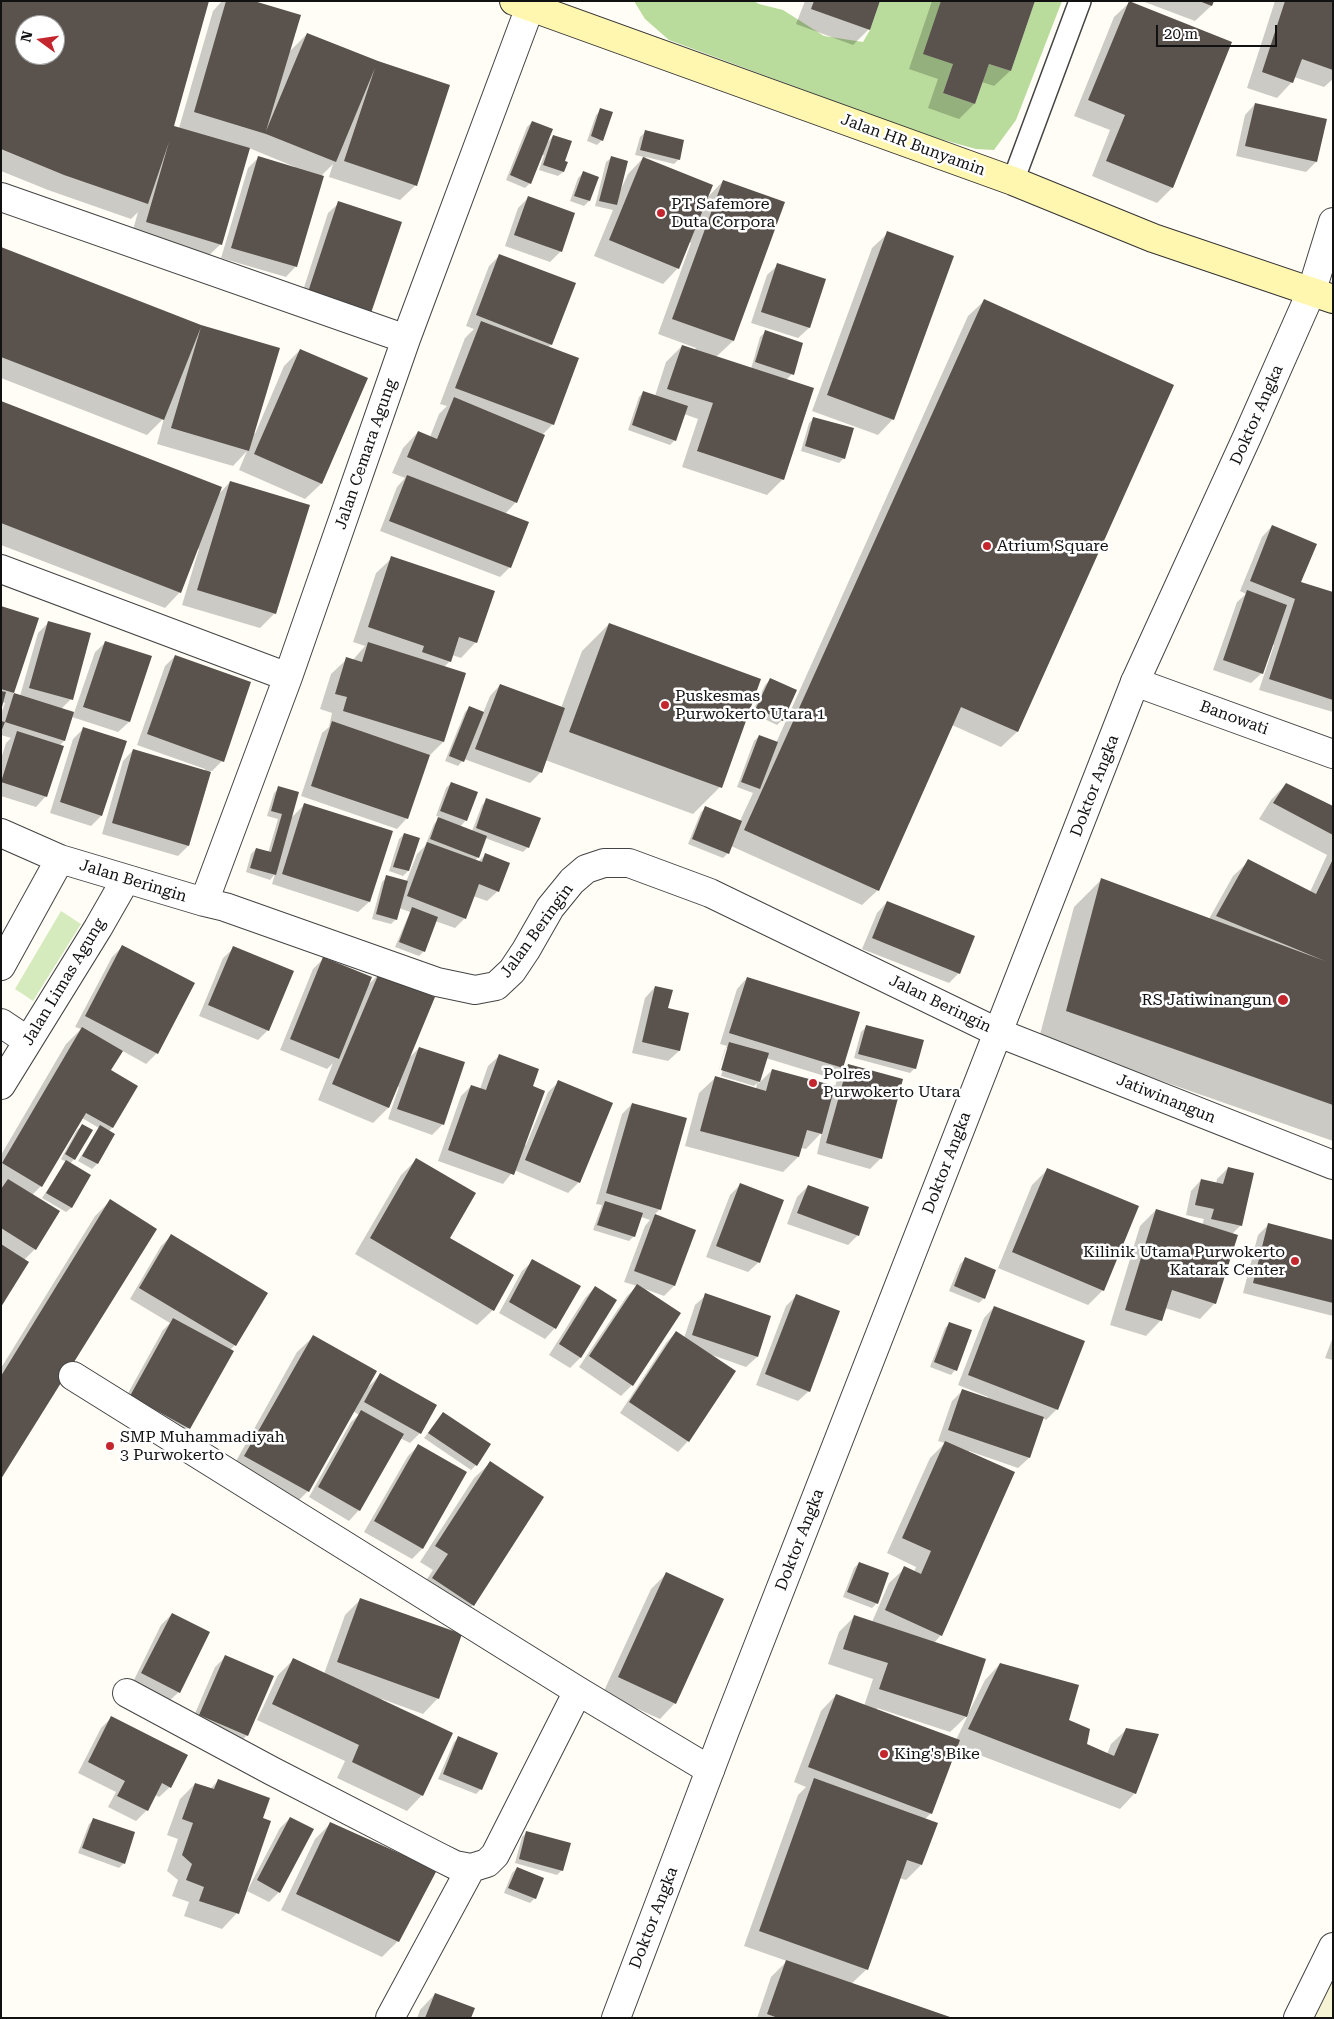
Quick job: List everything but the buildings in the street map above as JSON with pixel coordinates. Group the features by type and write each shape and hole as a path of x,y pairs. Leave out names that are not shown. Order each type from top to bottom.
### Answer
{"main road":[{"name":"Jalan HR Bunyamin","path":"522,4 566,10 1013,181 1153,238 1322,294"}],"street":[{"name":"Jalan Cemara Agung","path":"204,902 288,677 522,4"},
{"path":"1,197 406,339"},
{"name":"Doktor Angka","path":"616,2018 710,1770 1135,682 1247,437 1322,294 1333,222"},
{"path":"1,569 288,677"},
{"name":"Banowati","path":"1135,682 1333,754"},
{"name":"Jalan Beringin","path":"1,833 60,859 225,907 437,982 475,990 496,986 512,971 550,908 586,869 604,863 629,863 710,893 999,1033"},
{"path":"1,966 60,859"},
{"name":"Jalan Limas Agung","path":"1,1085 126,879"},
{"path":"1,1023 28,1041"},
{"name":"Jatiwinangun","path":"999,1033 1333,1165"},
{"path":"73,1376 578,1691 710,1770"},
{"path":"127,1692 272,1771 439,1857 454,1864 471,1868 487,1863 495,1855 578,1691"},
{"path":"390,2018 471,1868"},
{"path":"1298,2018 1333,1947"}],"lane":[{"path":"1013,181 1080,1"}],"shaded area":[{"path":"1333,1979 1333,2018 1313,2018"}],"green space":[{"path":"634,1 754,1 783,10 824,36 863,42 870,30 880,1 941,1 953,64 943,93 975,104 989,64 1011,71 1035,1 1062,1 1016,120 994,150 976,149 926,135 669,40 645,19"},
{"path":"61,911 81,924 33,1001 15,989"}],"place":[{"name":"PT Safemore Duta Corpora","path":"661,213"},
{"name":"Atrium Square","path":"987,546"},
{"name":"Puskesmas Purwokerto Utara 1","path":"665,705"},
{"name":"RS Jatiwinangun","path":"1283,1000"},
{"name":"Polres Purwokerto Utara","path":"813,1083"},
{"name":"Kilinik Utama Purwokerto Katarak Center","path":"1295,1261"},
{"name":"SMP Muhammadiyah 3 Purwokerto","path":"110,1446"},
{"name":"King's Bike","path":"884,1754"}]}
